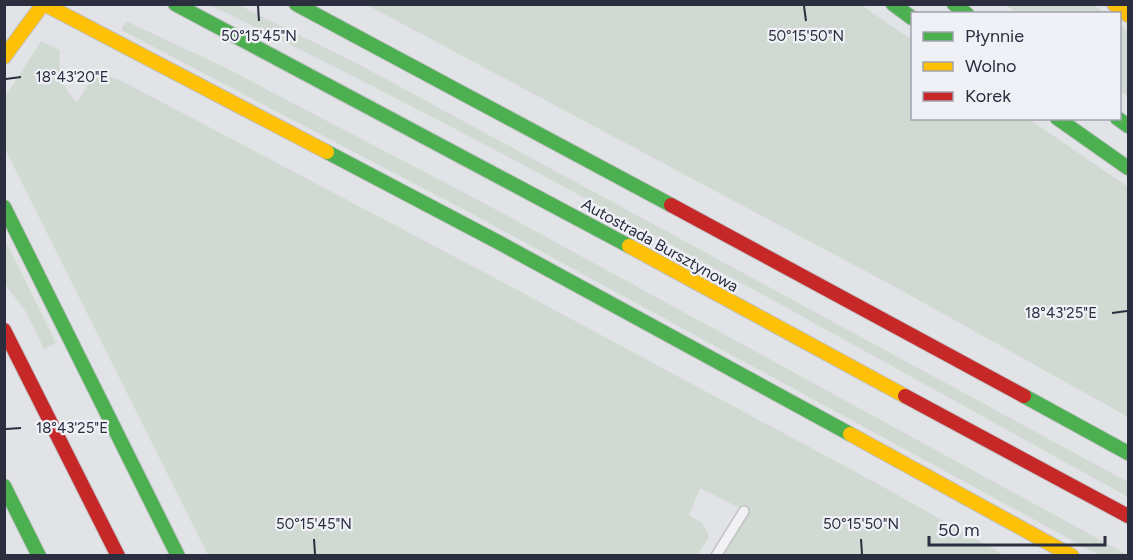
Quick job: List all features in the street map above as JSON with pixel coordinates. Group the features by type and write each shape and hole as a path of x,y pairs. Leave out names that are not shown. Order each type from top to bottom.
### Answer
{"main road":[{"path":"5,56 43,4 498,242 1072,555"},
{"name":"Autostrada Bursztynowa","path":"176,4 448,148 1128,516"},
{"path":"296,4 1128,453"},
{"path":"893,4 911,17"},
{"path":"1114,4 1128,15"},
{"path":"1060,120 1128,168"},
{"path":"4,207 178,555"},
{"path":"4,330 118,555"},
{"path":"915,471 1017,542"},
{"path":"4,486 39,555"}],"lane":[{"path":"716,555 744,511"}],"shaded area":[{"path":"210,5 239,5 360,65 1128,482 1128,497 557,183"},
{"path":"367,5 861,5 911,39 911,120 1030,120 1128,187 1128,417 897,288"},
{"path":"1005,5 1093,5 1104,12 1016,12"},
{"path":"126,21 226,68 482,202 1128,555 1099,555 478,217 121,30"},
{"path":"1121,26 1128,32 1128,97 1121,91"},
{"path":"41,41 60,50 62,78 67,90 77,102 95,74 118,79 510,286 878,484 1004,555 722,555 749,513 700,488 689,515 702,523 709,536 698,555 208,555 5,149 5,97"},
{"path":"4,238 56,343 44,349 26,312 5,284"}],"traffic: fast":[{"path":"175,4 629,246"},
{"path":"296,4 671,205"},
{"path":"893,4 911,17"},
{"path":"954,4 964,12"},
{"path":"1060,120 1128,168"},
{"path":"1120,120 1128,126"},
{"path":"327,152 498,242 850,434"},
{"path":"4,207 178,556"},
{"path":"1024,396 1128,453"},
{"path":"4,486 39,556"}],"traffic: slow":[{"path":"4,57 43,4"},
{"path":"44,4 327,152"},
{"path":"1114,4 1128,15"},
{"path":"629,246 905,396"},
{"path":"850,434 1072,556"}],"traffic: jam":[{"path":"671,205 1024,396"},
{"path":"4,330 118,556"},
{"path":"905,396 1128,516"}]}
